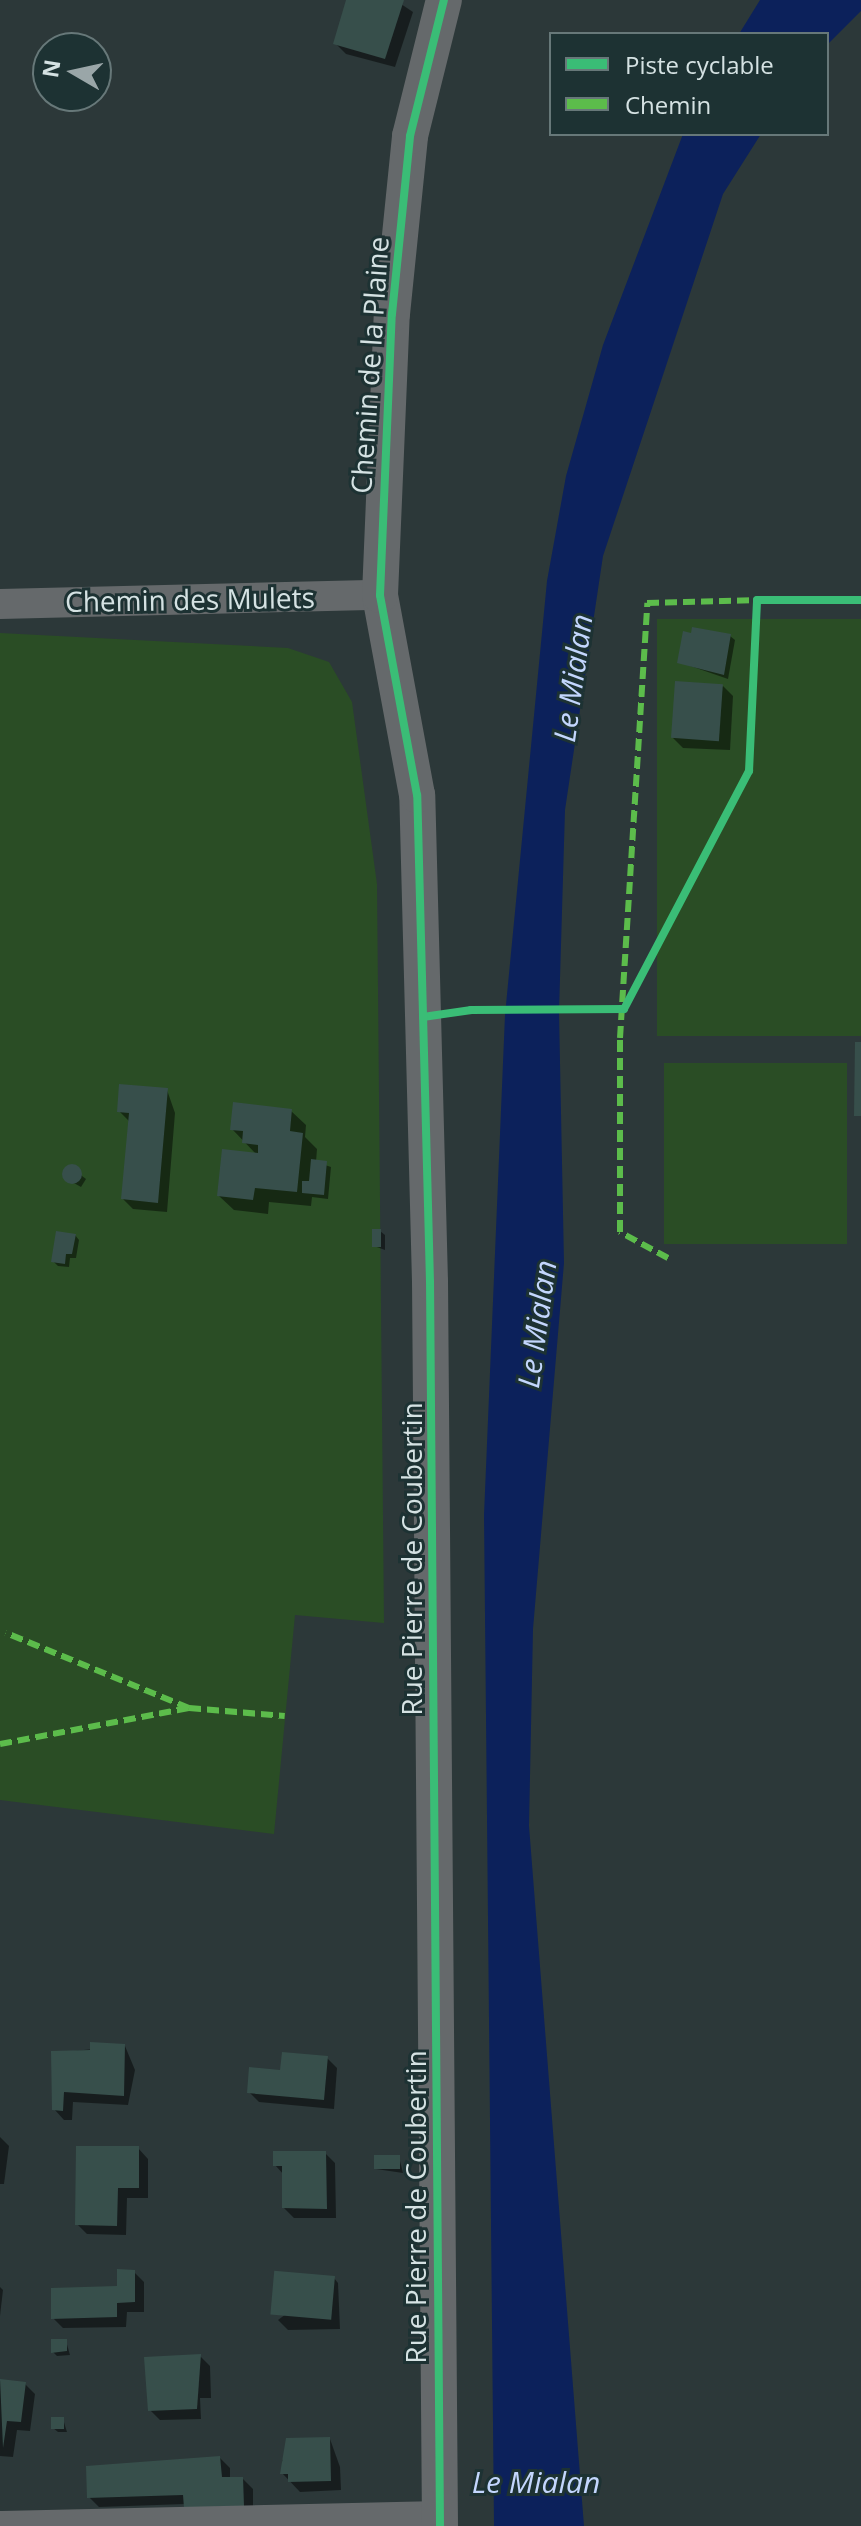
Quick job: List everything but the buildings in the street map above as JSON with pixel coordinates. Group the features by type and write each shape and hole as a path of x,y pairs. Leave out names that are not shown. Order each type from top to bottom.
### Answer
{"street":[{"name":"Chemin de la Plaine","path":"380,595 392,314 410,136 444,0"},
{"name":"Chemin des Mulets","path":"0,604 380,595"},
{"name":"Rue Pierre de Coubertin","path":"380,595 417,795 418,826 431,1296 440,2521"},
{"path":"2,2526 440,2521"}],"green space":[{"path":"657,619 861,619 861,1036 657,1036"},
{"path":"0,633 288,648 329,662 352,702 377,884 384,1623 295,1615 274,1834 0,1800"},
{"path":"664,1063 847,1063 847,1244 664,1244"}],"water":[{"path":"760,0 861,0 861,11 829,43 829,32 740,32"},
{"name":"Le Mialan","path":"682,136 760,136 723,194 603,556 565,810 559,1012 564,1263 533,1629 529,1826 584,2526 494,2526 484,1515 505,1015 547,581 566,476 603,345"}],"marked path":[{"path":"668,1258 620,1232 620,1038 647,603 761,600"},
{"path":"0,1744 189,1708 6,1633"},
{"path":"189,1708 285,1716"}],"cycle path":[{"path":"440,2526 430,1282 417,795 380,595 392,314 410,136 444,0"},
{"path":"423,1017 471,1010 624,1009 749,771 757,600 861,600"}]}
